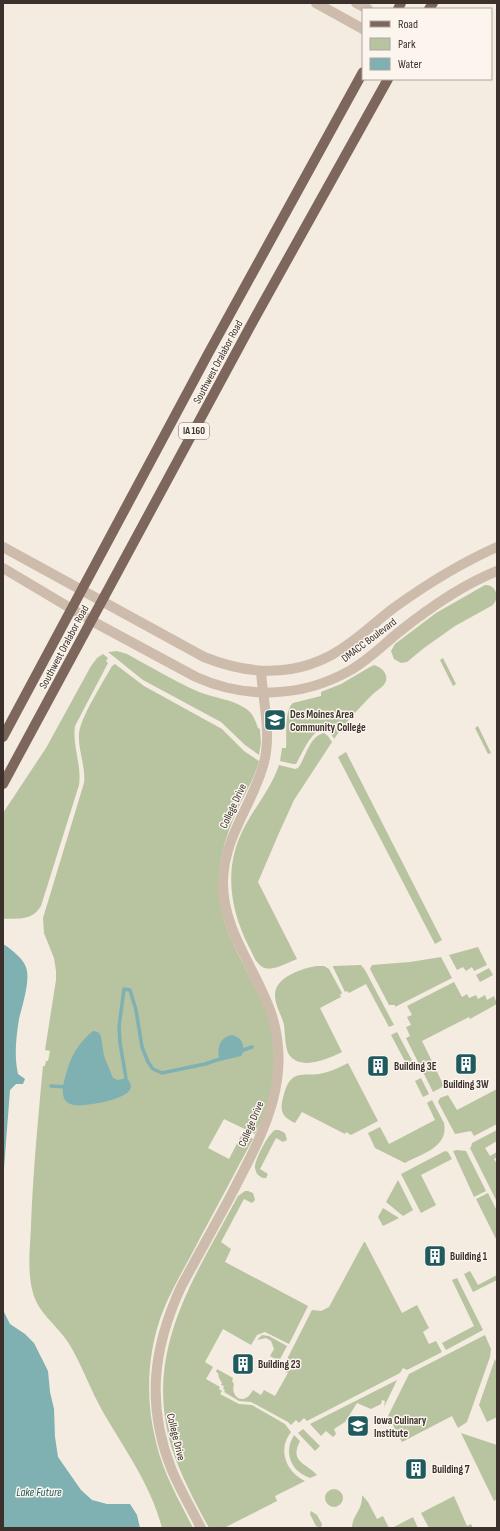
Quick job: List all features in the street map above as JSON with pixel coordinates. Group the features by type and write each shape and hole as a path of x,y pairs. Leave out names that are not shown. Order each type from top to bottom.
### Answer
{"main road":[{"name":"Southwest Oralabor Road","path":"3,737 208,354 362,74"},
{"name":"Southwest Oralabor Road","path":"3,784 257,314 387,80"}],"street":[{"path":"316,3 362,28"},
{"path":"356,3 366,8"},
{"name":"DMACC Boulevard","path":"3,547 204,657 237,668 260,671 290,669 320,661 350,644 383,616 434,580 497,547"},
{"name":"DMACC Boulevard","path":"3,568 92,621 179,669 205,681 231,690 262,693 282,693 316,686 349,671 428,610 497,570"},
{"name":"College Drive","path":"201,1528 179,1485 166,1454 156,1410 156,1375 160,1344 170,1312 181,1287 263,1133 273,1102 277,1082 279,1051 276,1031 265,998 230,926 225,908 223,889 224,866 230,842 262,769 267,749 267,735 260,671"}],"green space":[{"path":"485,585 489,585 496,592 496,598 493,605 455,626 407,662 401,663 394,659 391,651 395,644 436,613"},
{"path":"117,651 127,654 199,692 240,705 248,710 260,729 261,743 259,755 245,745 221,722 143,680 108,652"},
{"path":"103,654 108,658 106,661 108,663 75,726 74,733 80,778 79,785 41,906 34,914 25,918 3,919 3,813 46,748 91,666 97,658"},
{"path":"443,658 456,684 453,686 440,660"},
{"path":"115,664 144,686 222,729 244,751 259,761 236,812 224,845 220,867 219,890 224,919 229,933 261,999 272,1032 274,1067 272,1084 268,1101 255,1134 224,1119 208,1148 229,1159 243,1132 253,1139 181,1274 163,1311 154,1343 149,1376 152,1426 159,1453 172,1486 193,1528 162,1528 151,1497 137,1468 103,1412 71,1347 36,1301 31,1285 29,1268 33,1186 43,1066 45,1066 46,1061 48,1061 50,1051 45,1050 56,980 54,958 44,933 43,918 84,783 84,771 79,741 80,728 92,700 112,666"},
{"path":"374,665 379,667 385,673 385,683 357,710 334,739 329,731 323,729 318,731 307,743 296,764 280,761 282,748 286,748 286,724 290,706 293,703 321,696 321,692 341,684"},
{"path":"478,726 491,753 488,754 475,728"},
{"path":"324,733 332,742 294,800 258,882 297,959 271,969 262,967 255,960 242,932 233,901 231,886 234,855 246,824 268,788 279,765 295,769 298,768 311,743 315,738"},
{"path":"346,752 442,940 435,944 338,757"},
{"path":"478,947 487,965 474,971 472,967 466,971 463,967 457,970 449,955"},
{"path":"441,957 452,978 395,1007 395,1005 389,1005 370,969 372,965 410,962"},
{"path":"361,965 394,1025 389,1027 366,984 349,993 347,991 345,992 333,967"},
{"path":"317,966 324,966 329,969 342,993 340,995 341,997 320,1008 342,1052 329,1058 314,1062 299,1062 293,1059 288,1053 284,1025 275,999 276,989 284,979 297,971"},
{"path":"489,968 493,975 480,982 476,975"},
{"path":"454,982 462,997 467,994 469,998 476,995 478,999 485,995 487,1000 494,996 497,1004 470,1019 469,1017 422,1041 444,1086 433,1092 406,1038 410,1036 406,1027 411,1025 407,1017 412,1015 407,1006"},
{"path":"397,1032 415,1066 409,1069 391,1035"},
{"path":"348,1063 378,1121 351,1135 346,1132 345,1134 302,1112 295,1123 284,1115 282,1110 282,1102 284,1093 287,1085 292,1079 300,1075 326,1072"},
{"path":"421,1078 429,1094 423,1097 415,1081"},
{"path":"497,1089 497,1124 474,1136 471,1131 455,1134 438,1102 440,1098 448,1095 457,1110"},
{"path":"432,1100 444,1123 442,1138 433,1149 405,1163 375,1148 368,1133 380,1127 389,1144 435,1120 427,1103"},
{"path":"275,1130 285,1133 287,1140 283,1142 276,1138 260,1169 268,1174 266,1178 263,1178 257,1173 255,1165 265,1142"},
{"path":"497,1130 497,1141 485,1148 490,1156 497,1152 497,1157 494,1159 497,1164 496,1200 470,1148 472,1143"},
{"path":"445,1151 448,1152 452,1159 421,1175 436,1205 421,1213 401,1174"},
{"path":"453,1151 466,1151 486,1191 474,1197"},
{"path":"398,1180 413,1210 403,1216 386,1202"},
{"path":"245,1191 253,1193 255,1200 252,1203 244,1199 221,1242 231,1249 225,1262 308,1306 289,1344 265,1332 257,1335 251,1345 223,1329 205,1362 213,1367 206,1379 220,1387 219,1389 222,1391 220,1394 239,1404 252,1405 285,1424 291,1432 285,1446 284,1453 286,1460 293,1472 305,1481 275,1496 277,1501 224,1528 209,1528 184,1479 172,1449 164,1413 163,1380 168,1348 177,1317 190,1287 238,1196"},
{"path":"488,1193 497,1211 497,1241 476,1199"},
{"path":"383,1208 399,1218 383,1226 378,1217"},
{"path":"364,1242 402,1313 417,1305 429,1328 423,1332 429,1344 436,1341 442,1352 407,1370 403,1368 400,1373 307,1421 304,1418 299,1423 296,1420 291,1425 251,1402 239,1401 224,1392 224,1386 221,1385 222,1383 218,1373 216,1372 217,1369 233,1378 234,1393 239,1398 246,1398 253,1390 261,1395 264,1390 275,1396 288,1373 282,1369 312,1310 321,1311 329,1307"},
{"path":"470,1271 478,1285 497,1275 497,1280 473,1292 464,1274"},
{"path":"457,1278 483,1330 446,1350 442,1343 474,1326 452,1280"},
{"path":"262,1335 269,1336 287,1346 279,1361 270,1356 274,1349 271,1341 266,1338 257,1340"},
{"path":"485,1335 491,1349 490,1357 467,1422 458,1428 452,1416 402,1442 388,1416 409,1374"},
{"path":"495,1359 497,1364 497,1417 487,1422 479,1405"},
{"path":"397,1380 384,1407 385,1401 382,1400 381,1404 371,1409 357,1403 345,1422 334,1429 336,1434 333,1437 326,1431 321,1436 310,1424"},
{"path":"303,1429 320,1446 315,1451 298,1433"},
{"path":"461,1433 497,1445 497,1499 494,1501"},
{"path":"294,1435 300,1441 296,1453 298,1458 317,1475 310,1478 303,1475 291,1461 289,1448"},
{"path":"330,1489 338,1489 343,1494 341,1505 338,1507 330,1507 325,1502 325,1494"},
{"path":"362,1495 368,1502 377,1519 383,1516 389,1528 352,1528 352,1523 361,1505"},
{"path":"454,1496 467,1526 471,1524 473,1528 429,1528 421,1513"},
{"path":"311,1511 317,1515 322,1524 321,1528 316,1526 310,1514"},
{"path":"413,1517 418,1528 392,1528"}],"water":[{"path":"3,944 16,953 24,962 27,970 27,984 19,1019 16,1047 18,1074 25,1079 23,1084 16,1084 10,1090 3,1181"},
{"path":"93,1031 98,1032 101,1036 104,1056 113,1078 118,1080 126,1078 130,1082 131,1088 124,1095 104,1102 85,1105 70,1104 66,1101 63,1095 63,1086 68,1067 79,1045"},
{"path":"232,1035 242,1041 243,1053 241,1056 220,1061 218,1053 221,1041"},
{"name":"Lake Future","path":"3,1310 10,1324 25,1334 34,1343 48,1371 50,1392 54,1409 55,1437 58,1457 81,1490 92,1500 107,1504 130,1504 137,1515 140,1528 3,1528"}],"waterway":[{"path":"124,1082 126,1078 119,1027 124,989 130,990 136,1010 142,1047 148,1062 153,1069 162,1073 205,1064 223,1058"},
{"path":"240,1051 252,1047"},
{"path":"51,1086 67,1087"}],"place":[{"name":"Des Moines Area Community College","path":"275,720"},
{"name":"Building 3W","path":"466,1064"},
{"name":"Building 3E","path":"378,1066"},
{"name":"Building 1","path":"435,1256"},
{"name":"Building 23","path":"243,1364"},
{"name":"Iowa Culinary Institute","path":"358,1426"},
{"name":"Building 7","path":"416,1469"}]}
